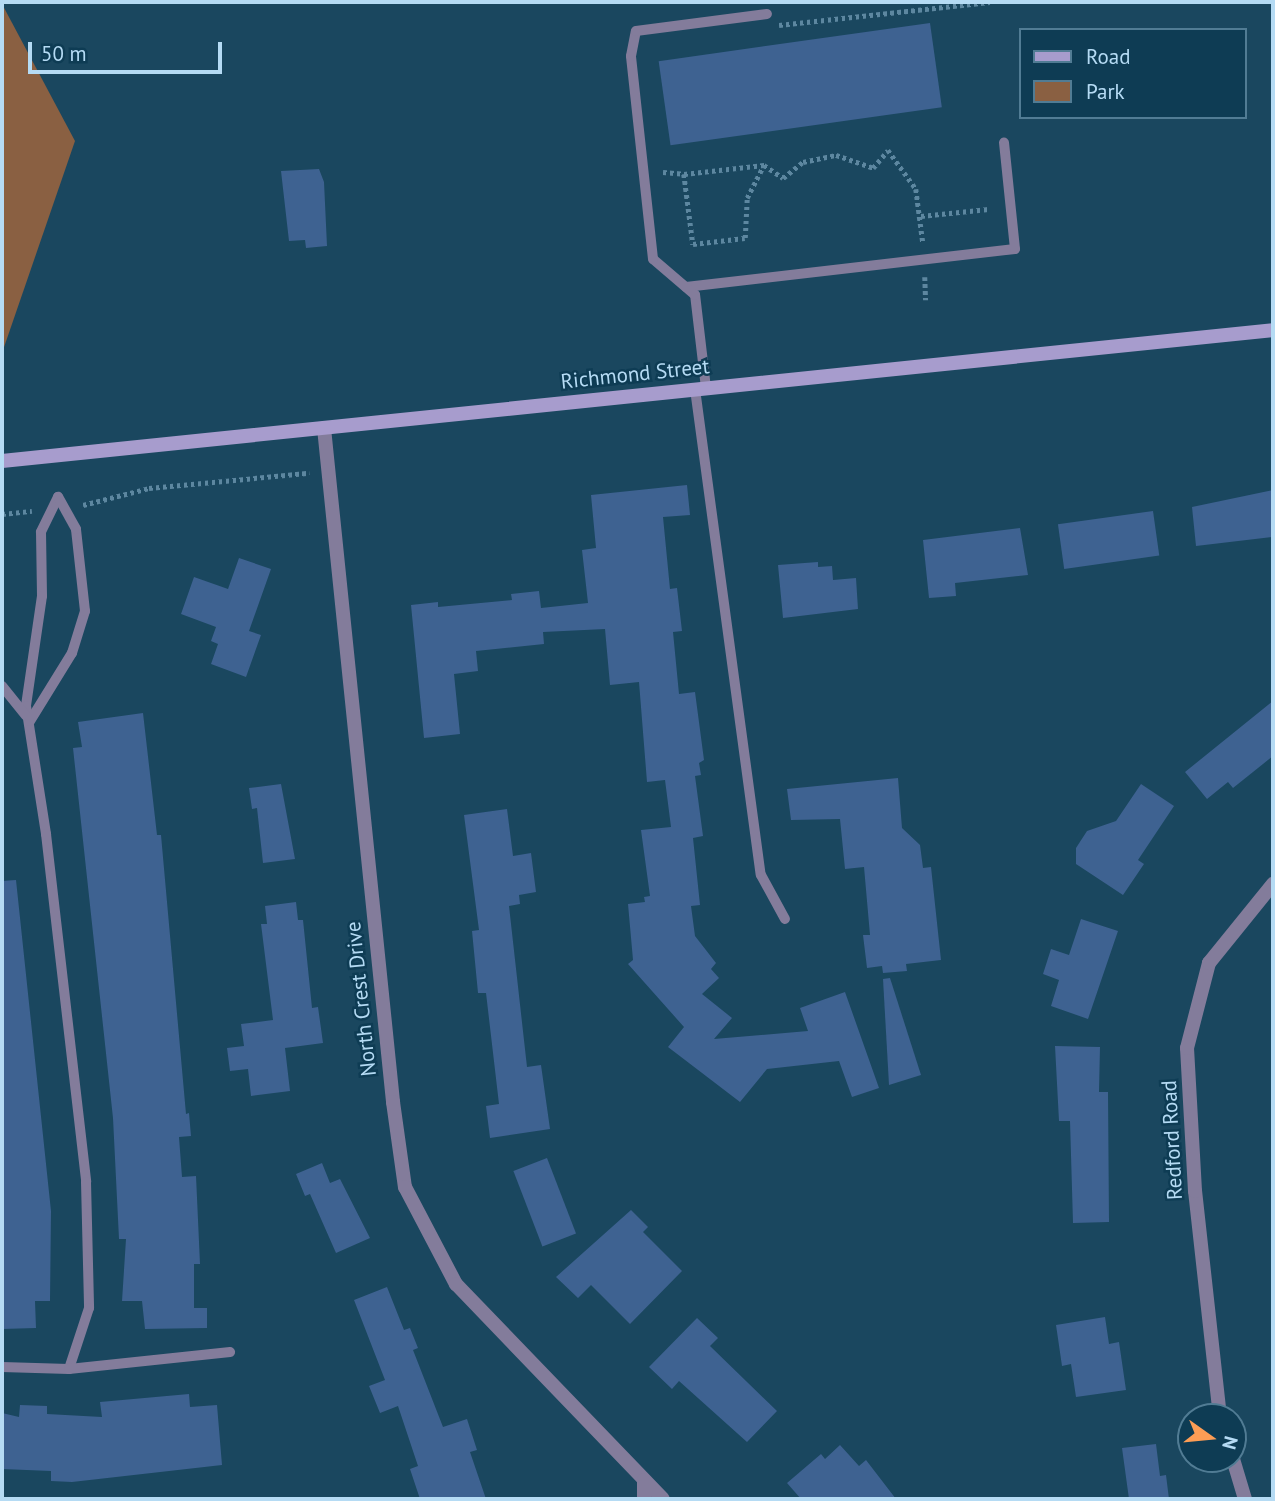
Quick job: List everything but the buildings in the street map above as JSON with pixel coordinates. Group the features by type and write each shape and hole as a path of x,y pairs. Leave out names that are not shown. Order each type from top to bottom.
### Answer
{"main road":[{"name":"Richmond Street","path":"2,461 1273,330"}],"street":[{"name":"North Crest Drive","path":"324,428 393,1102 405,1186 456,1284 663,1499"},
{"name":"Redford Road","path":"1218,1403 1195,1191 1187,1048 1209,963 1273,884"},
{"path":"1237,1473 1245,1499"},
{"path":"644,1480 644,1499"}],"lane":[{"path":"767,14 636,31 631,56 653,259 695,295 701,389 761,875 785,919"},
{"path":"686,287 1015,249 1004,143"},
{"path":"30,721 72,653 85,611 76,529 58,508 41,532 42,596 26,706 30,721 86,1195 89,1308 69,1369"},
{"path":"2,686 30,721"},
{"path":"2,1367 69,1369 230,1352"}],"path":[{"path":"774,26 990,2"},
{"path":"662,162 664,174 764,165 783,177 803,162 836,155 873,168 888,150 916,189 921,216 926,300"},
{"path":"684,174 693,244 745,238 747,198 764,165"},
{"path":"921,216 989,209"},
{"path":"2,514 102,503 149,488 329,474"}],"green space":[{"path":"2,4 75,141 2,353"}]}
